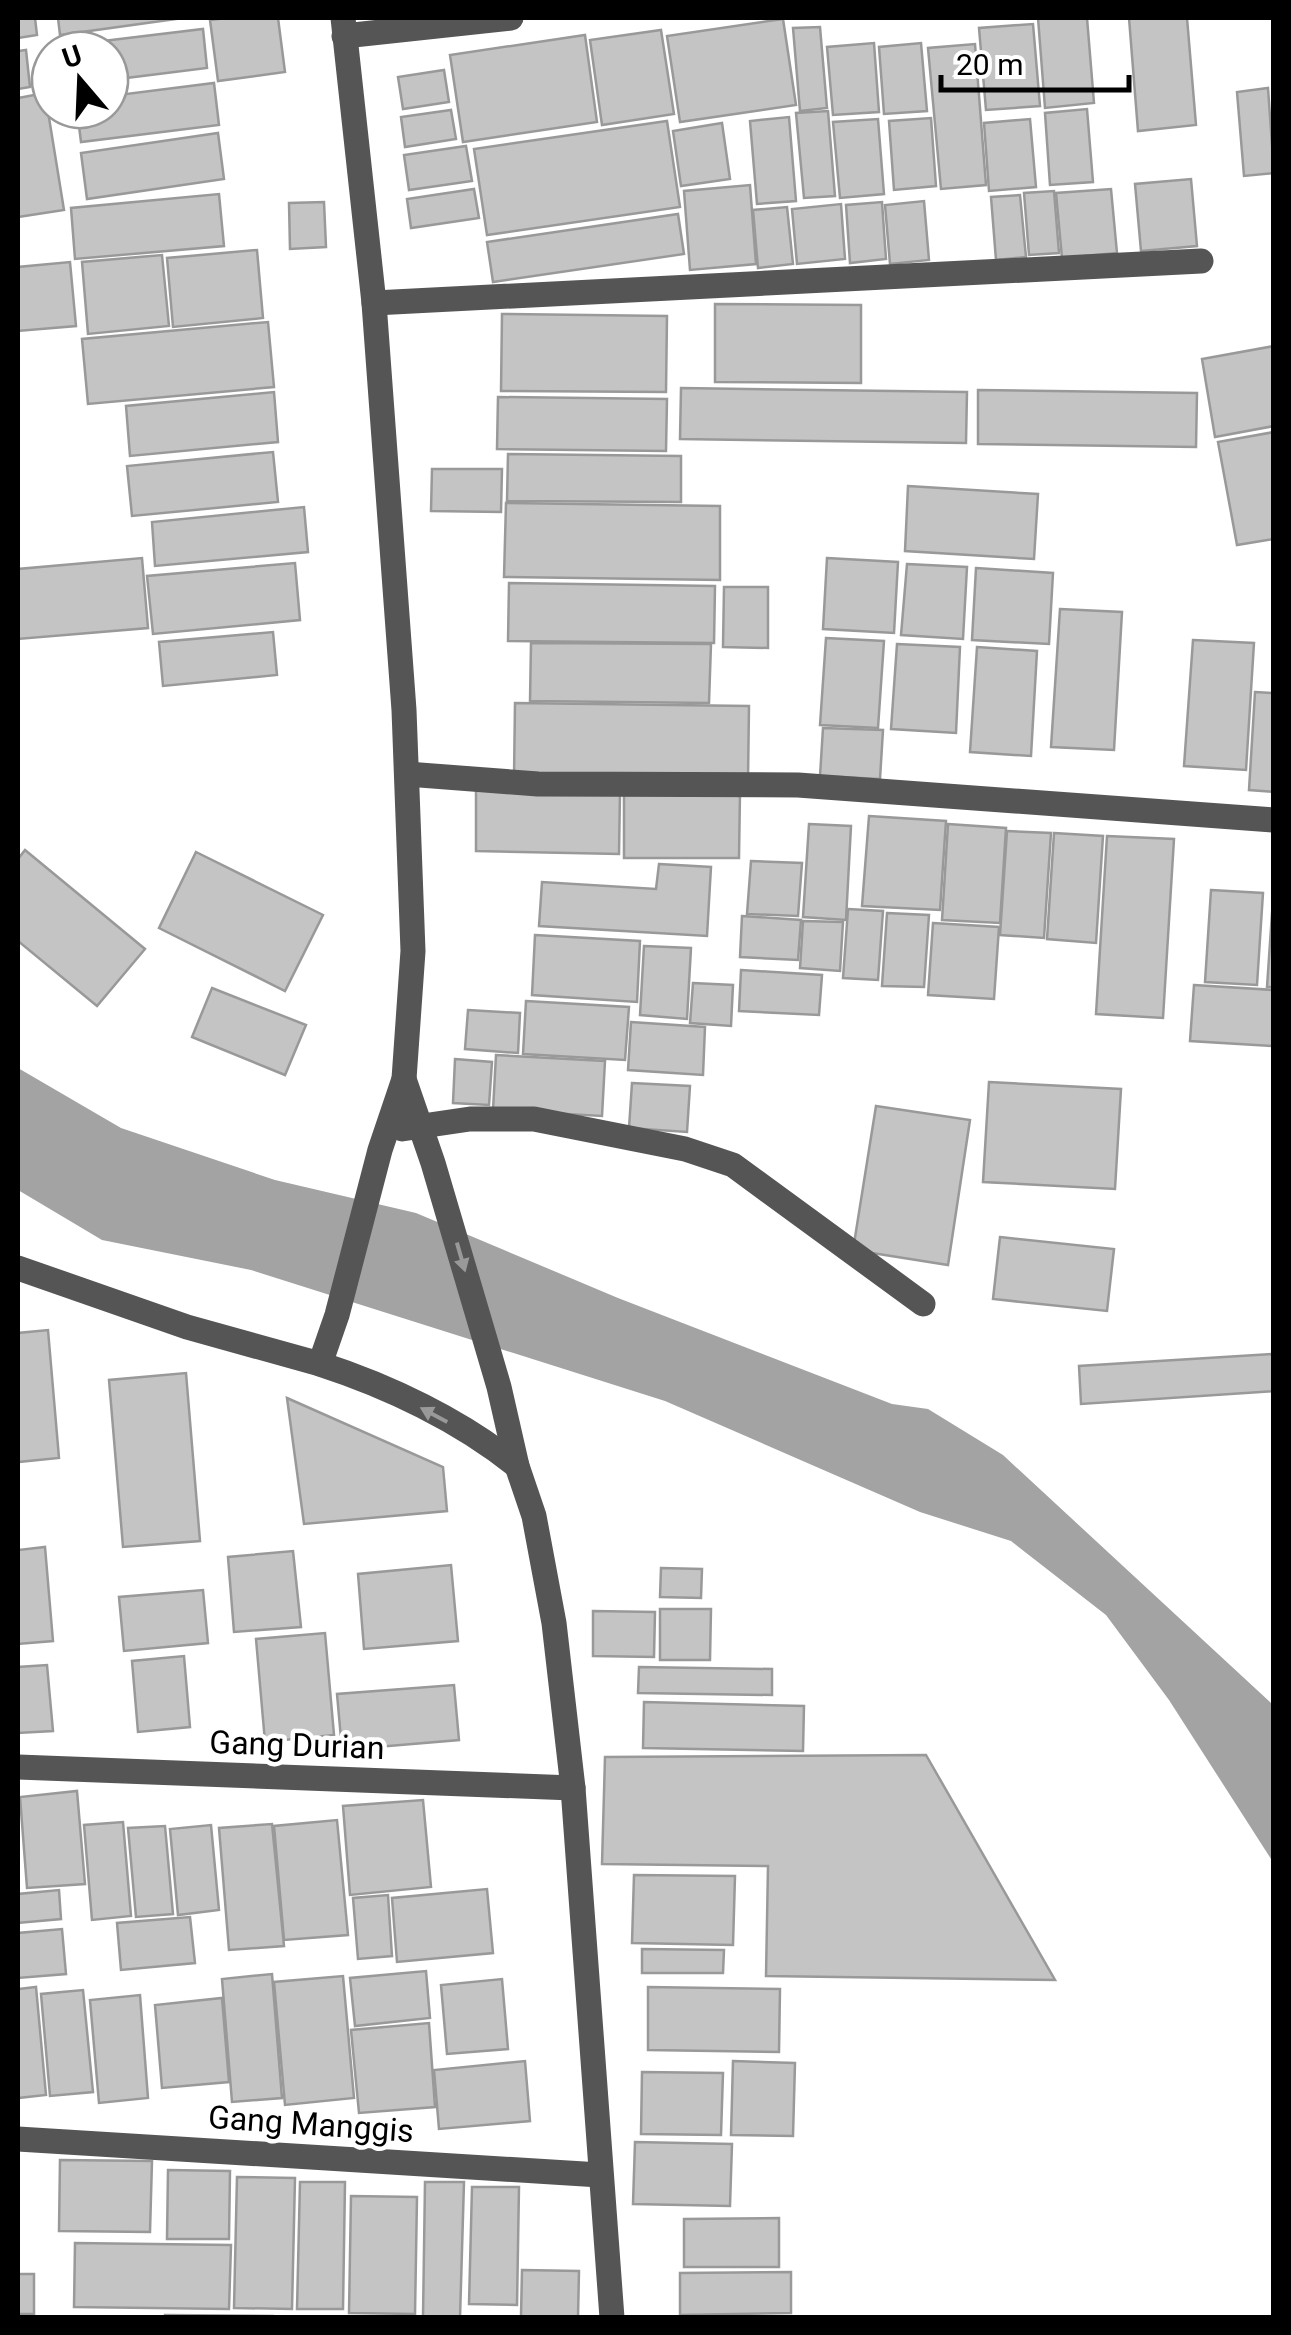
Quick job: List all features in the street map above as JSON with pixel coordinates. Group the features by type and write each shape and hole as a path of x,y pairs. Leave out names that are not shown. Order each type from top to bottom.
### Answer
{"street":[{"path":"320,1364 404,1079 413,951 407,774 374,303 343,27 511,18"},
{"path":"374,303 1201,261"},
{"path":"407,774 538,784 798,786 1274,820"},
{"path":"404,1079 500,1387 517,1466 534,1516 554,1622 573,1788 612,2318"},
{"path":"384,1140 418,1126 470,1119 534,1119 684,1149 733,1165 923,1304"},
{"path":"18,1268 186,1327 373,1382 494,1447 517,1466"},
{"name":"Gang Durian","path":"18,1767 573,1788"},
{"name":"Gang Manggis","path":"18,2139 600,2175"}],"shaded area":[{"path":"18,1068 121,1128 275,1180 416,1213 618,1298 892,1404 928,1409 1003,1455 1274,1707 1273,1862 1169,1700 1106,1615 1011,1541 920,1512 665,1401 251,1270 102,1240 18,1190"}],"building":[{"path":"18,18 35,18 36,30 30,30 30,36 18,38"},
{"path":"58,18 183,18 96,30 59,30"},
{"path":"278,18 285,72 218,81 210,20"},
{"path":"1038,18 1087,18 1094,103 1045,108"},
{"path":"1129,18 1187,18 1196,125 1138,131"},
{"path":"783,19 796,105 680,122 667,36"},
{"path":"1033,24 1040,106 986,110 979,28"},
{"path":"820,27 827,108 800,111 793,28"},
{"path":"203,29 207,68 130,78 130,38"},
{"path":"661,30 674,114 602,125 590,40"},
{"path":"585,35 597,122 463,142 450,55"},
{"path":"874,43 879,112 833,115 827,47"},
{"path":"921,43 927,111 884,114 879,47"},
{"path":"975,44 986,185 941,189 928,48"},
{"path":"26,50 30,87 18,89 18,51"},
{"path":"444,70 449,102 403,109 398,77"},
{"path":"214,83 219,125 81,142 80,130 130,130 130,94"},
{"path":"1268,88 1274,173 1244,176 1237,92"},
{"path":"30,96 30,130 51,130 64,210 18,217 18,98"},
{"path":"1087,109 1093,182 1050,185 1045,113"},
{"path":"451,110 456,139 405,147 401,117"},
{"path":"828,111 835,196 804,198 796,113"},
{"path":"789,117 796,201 757,204 750,121"},
{"path":"931,118 936,186 894,190 889,121"},
{"path":"878,119 884,194 840,198 833,122"},
{"path":"1030,119 1036,187 989,191 984,123"},
{"path":"667,121 680,207 487,235 474,149"},
{"path":"722,123 730,179 681,186 673,131"},
{"path":"218,133 224,179 87,199 81,153"},
{"path":"466,146 472,181 409,190 404,155"},
{"path":"1191,179 1197,246 1141,251 1135,184"},
{"path":"750,185 756,264 690,270 684,191"},
{"path":"474,189 479,218 411,228 407,199"},
{"path":"1111,189 1117,253 1062,258 1056,193"},
{"path":"1054,191 1059,253 1029,255 1024,193"},
{"path":"219,194 224,246 75,259 71,208"},
{"path":"1020,195 1026,257 996,260 991,197"},
{"path":"924,201 929,260 890,264 885,205"},
{"path":"324,202 326,247 290,249 289,203"},
{"path":"882,202 886,259 850,263 846,205"},
{"path":"841,204 845,259 797,264 792,209"},
{"path":"787,207 793,264 758,268 753,210"},
{"path":"678,214 684,254 493,282 487,242"},
{"path":"257,250 263,318 173,327 167,258"},
{"path":"162,255 169,326 88,334 82,262"},
{"path":"70,262 76,326 18,331 18,267"},
{"path":"715,304 861,305 861,383 715,382"},
{"path":"502,314 667,316 666,392 501,391"},
{"path":"268,322 274,387 88,404 82,339"},
{"path":"1274,346 1274,426 1215,437 1202,359"},
{"path":"681,388 967,392 966,443 680,439"},
{"path":"978,390 1197,393 1196,447 978,444"},
{"path":"274,392 278,442 130,456 126,406"},
{"path":"498,397 667,399 666,451 497,449"},
{"path":"1274,432 1274,539 1237,545 1218,442"},
{"path":"273,452 278,502 132,516 127,466"},
{"path":"508,454 681,456 681,502 507,501"},
{"path":"432,469 502,469 501,512 431,511"},
{"path":"908,486 1038,494 1034,559 905,551"},
{"path":"506,503 720,506 720,580 504,577"},
{"path":"304,507 308,552 155,566 152,522"},
{"path":"142,558 148,628 18,639 18,569"},
{"path":"827,558 898,562 894,633 823,629"},
{"path":"295,563 300,620 153,634 147,576"},
{"path":"907,564 967,567 963,639 901,635"},
{"path":"976,568 1053,573 1049,644 972,640"},
{"path":"509,583 715,586 714,643 508,641"},
{"path":"724,587 768,587 768,648 723,647"},
{"path":"1060,609 1122,612 1114,750 1051,747"},
{"path":"273,632 277,675 163,686 159,642"},
{"path":"826,638 884,641 878,728 820,725"},
{"path":"1193,640 1254,643 1246,770 1184,766"},
{"path":"531,643 711,644 709,703 530,701"},
{"path":"897,644 960,647 956,733 891,729"},
{"path":"977,647 1037,651 1031,756 970,752"},
{"path":"1255,692 1274,693 1274,792 1249,790"},
{"path":"515,703 749,706 748,780 514,777"},
{"path":"823,728 883,730 880,779 820,776"},
{"path":"476,789 620,791 619,854 476,851"},
{"path":"624,792 740,792 739,858 624,858"},
{"path":"869,816 946,821 940,910 862,906"},
{"path":"809,824 851,826 846,920 803,917"},
{"path":"948,824 1006,828 1000,923 942,920"},
{"path":"1007,831 1051,833 1044,938 1000,935"},
{"path":"1054,833 1103,836 1096,943 1047,939"},
{"path":"1107,836 1174,839 1163,1018 1096,1014"},
{"path":"25,850 145,949 97,1006 18,941 18,859"},
{"path":"196,852 323,915 285,991 159,928"},
{"path":"751,861 802,863 798,916 747,914"},
{"path":"659,864 711,867 707,936 539,926 542,882 656,889"},
{"path":"1274,884 1274,987 1267,987"},
{"path":"1211,890 1263,893 1257,985 1205,982"},
{"path":"848,909 883,911 878,980 843,978"},
{"path":"887,913 929,915 924,987 882,986"},
{"path":"742,916 801,920 798,960 740,957"},
{"path":"803,921 843,922 840,971 800,968"},
{"path":"933,923 999,927 994,999 928,995"},
{"path":"535,935 640,941 637,1002 532,995"},
{"path":"644,946 691,948 687,1019 640,1015"},
{"path":"741,970 822,975 819,1015 739,1011"},
{"path":"693,983 733,985 731,1026 690,1023"},
{"path":"1194,985 1274,990 1274,1046 1190,1041"},
{"path":"212,988 306,1025 285,1075 192,1037"},
{"path":"526,1001 629,1007 625,1060 523,1054"},
{"path":"468,1010 520,1013 518,1053 465,1049"},
{"path":"631,1022 705,1027 703,1075 628,1070"},
{"path":"496,1055 605,1061 602,1116 493,1110"},
{"path":"455,1059 492,1062 489,1105 453,1103"},
{"path":"989,1082 1121,1089 1115,1189 983,1182"},
{"path":"632,1083 690,1086 687,1132 629,1128"},
{"path":"876,1106 970,1120 948,1265 853,1250"},
{"path":"1000,1237 1114,1249 1107,1311 993,1299"},
{"path":"48,1330 59,1458 18,1462 18,1333"},
{"path":"1272,1354 1274,1391 1081,1404 1079,1366"},
{"path":"186,1373 200,1541 123,1547 109,1380"},
{"path":"287,1398 443,1467 447,1511 304,1524"},
{"path":"45,1547 53,1641 18,1644 18,1550"},
{"path":"293,1551 301,1627 234,1632 228,1557"},
{"path":"451,1565 458,1641 364,1649 358,1574"},
{"path":"661,1568 702,1569 701,1598 660,1597"},
{"path":"203,1590 208,1643 124,1651 119,1597"},
{"path":"660,1609 711,1609 710,1660 660,1660"},
{"path":"593,1611 655,1612 654,1657 593,1656"},
{"path":"325,1633 334,1735 265,1742 256,1639"},
{"path":"184,1656 190,1727 138,1732 132,1661"},
{"path":"47,1665 53,1731 18,1733 18,1667"},
{"path":"639,1667 772,1669 772,1695 638,1693"},
{"path":"454,1685 459,1740 342,1750 337,1694"},
{"path":"644,1702 804,1706 803,1751 643,1748"},
{"path":"926,1755 1055,1980 766,1976 768,1866 602,1864 605,1757"},
{"path":"77,1791 85,1884 27,1888 20,1797"},
{"path":"423,1800 431,1887 350,1895 343,1806"},
{"path":"337,1820 348,1935 284,1940 274,1826"},
{"path":"123,1822 131,1916 92,1920 84,1825"},
{"path":"272,1824 284,1946 229,1950 219,1828"},
{"path":"211,1825 219,1910 178,1915 170,1829"},
{"path":"165,1826 173,1914 136,1917 128,1828"},
{"path":"634,1875 735,1876 733,1945 632,1943"},
{"path":"487,1889 493,1953 397,1962 392,1898"},
{"path":"59,1890 61,1919 18,1923 18,1894"},
{"path":"388,1895 392,1956 358,1959 353,1898"},
{"path":"190,1917 195,1963 121,1970 117,1923"},
{"path":"62,1929 66,1974 18,1978 18,1933"},
{"path":"642,1949 724,1950 723,1973 642,1973"},
{"path":"426,1971 430,2018 355,2026 350,1978"},
{"path":"272,1974 282,2098 232,2102 222,1979"},
{"path":"343,1976 354,2098 285,2105 274,1982"},
{"path":"502,1979 508,2049 447,2054 441,1985"},
{"path":"36,1987 46,2095 18,2098 18,1989"},
{"path":"648,1987 780,1989 779,2052 648,2050"},
{"path":"83,1990 93,2092 50,2096 41,1994"},
{"path":"140,1995 148,2098 99,2103 90,2000"},
{"path":"222,1998 229,2082 162,2088 155,2005"},
{"path":"429,2023 435,2107 359,2113 351,2030"},
{"path":"525,2061 530,2121 439,2129 434,2070"},
{"path":"733,2061 795,2063 793,2136 731,2135"},
{"path":"642,2072 723,2073 721,2135 641,2134"},
{"path":"635,2142 732,2144 730,2206 633,2204"},
{"path":"60,2160 152,2161 150,2232 59,2231"},
{"path":"168,2170 230,2171 229,2239 167,2239"},
{"path":"237,2177 295,2178 292,2309 234,2308"},
{"path":"300,2182 345,2182 343,2309 297,2309"},
{"path":"425,2182 464,2182 460,2318 423,2318"},
{"path":"472,2187 519,2187 517,2305 469,2304"},
{"path":"351,2196 417,2197 415,2314 349,2313"},
{"path":"779,2218 779,2267 684,2267 684,2219"},
{"path":"75,2243 231,2245 229,2309 74,2307"},
{"path":"522,2270 579,2271 578,2317 521,2316"},
{"path":"791,2272 791,2313 680,2315 680,2273"},
{"path":"18,2274 34,2274 34,2314 18,2314"},
{"path":"273,2316 273,2318 165,2318"}]}
